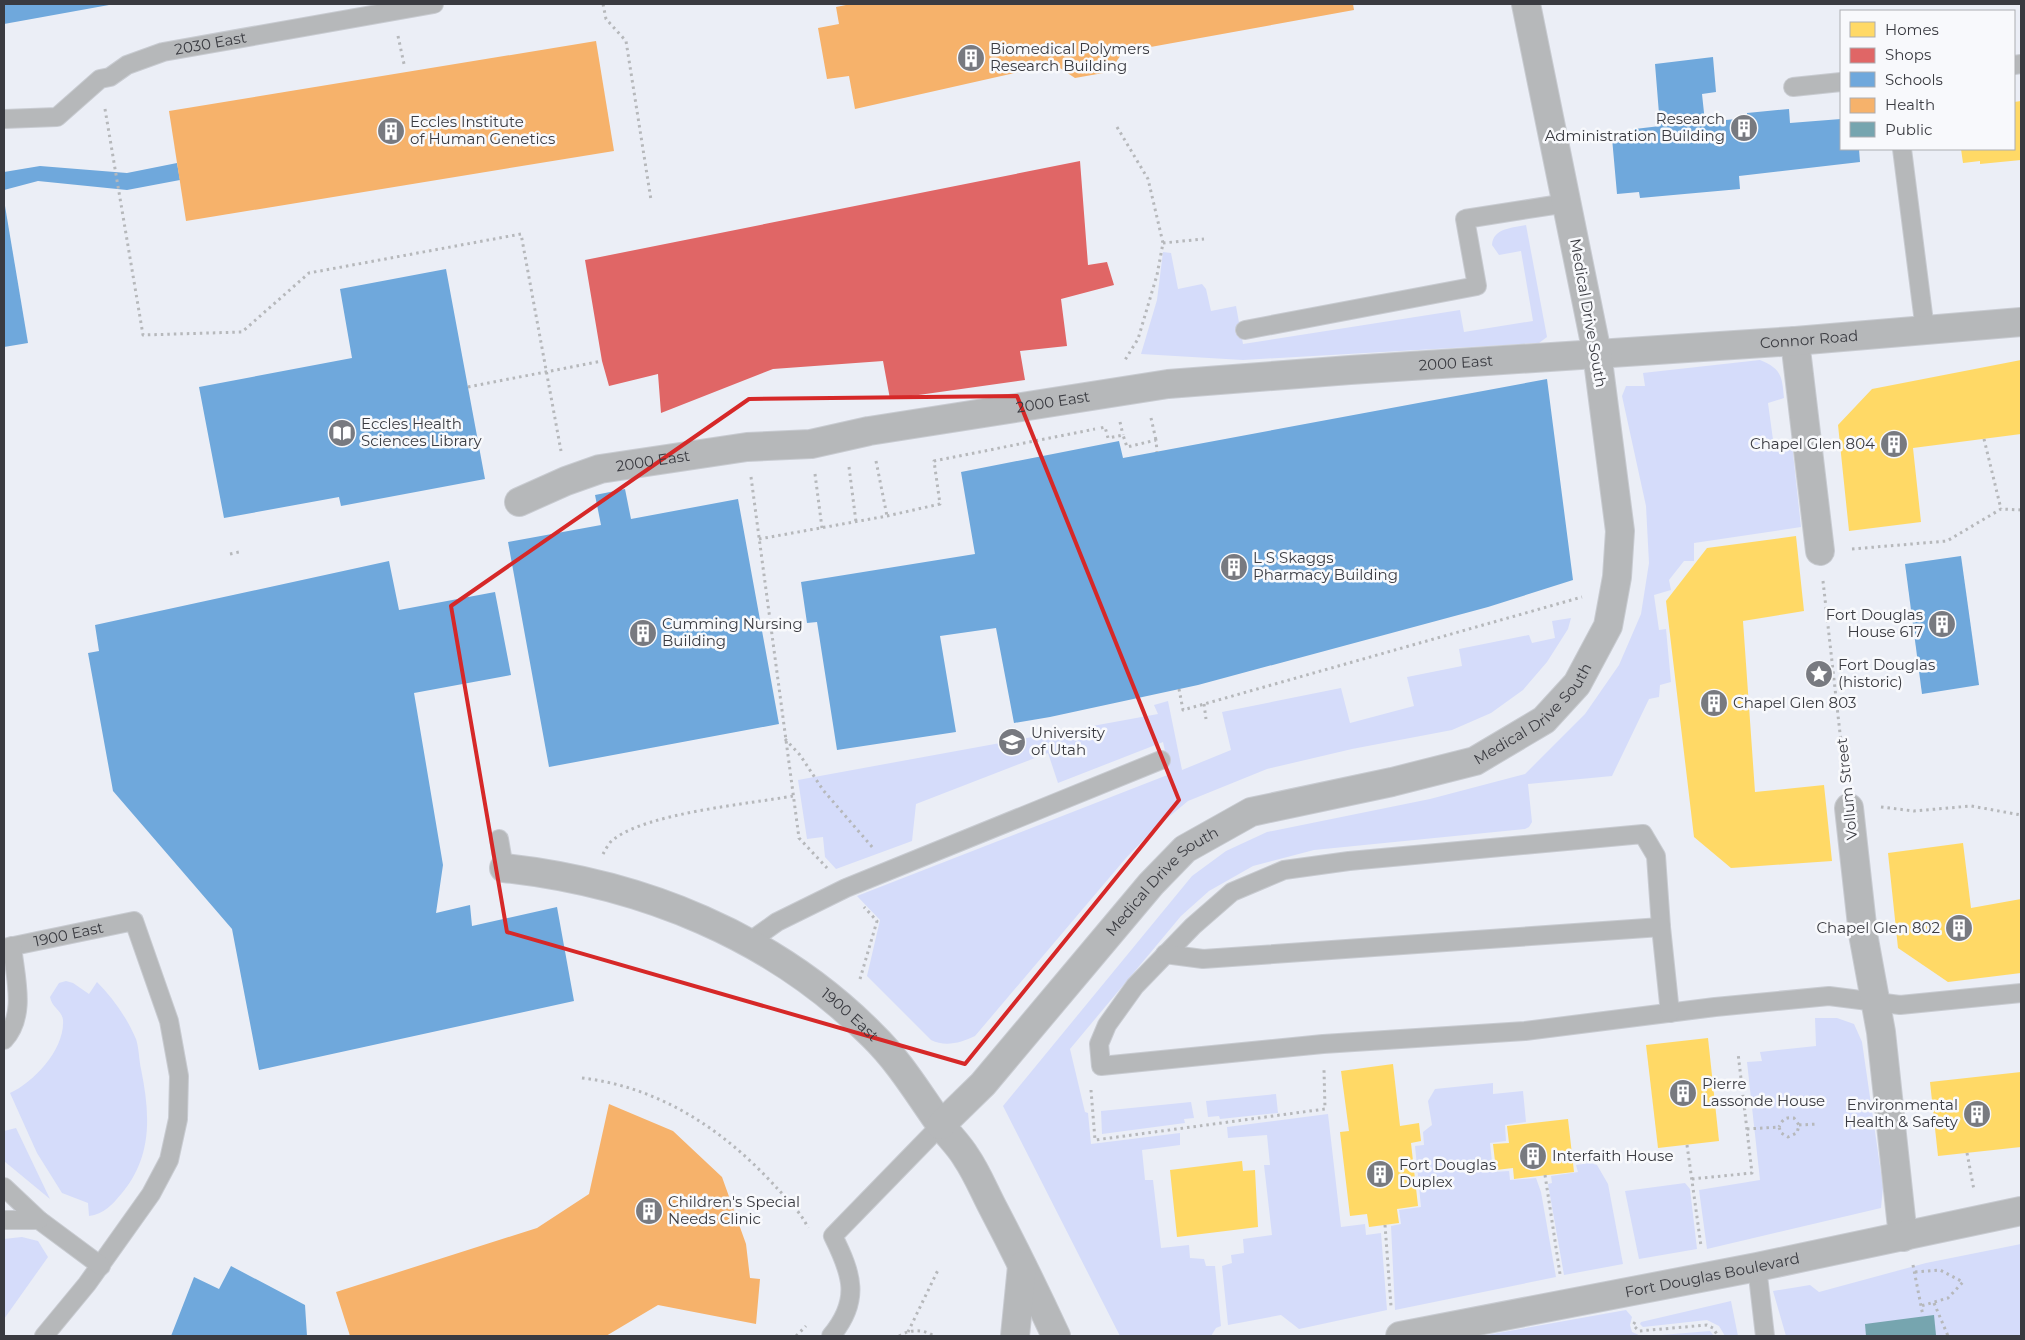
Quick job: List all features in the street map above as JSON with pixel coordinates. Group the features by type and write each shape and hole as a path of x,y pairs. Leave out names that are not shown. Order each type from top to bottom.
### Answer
{"street":[{"name":"Medical Drive South","path":"941,1125 983,1084 1151,884 1185,849 1250,812 1392,782 1475,761 1544,720 1577,684 1608,626 1618,577 1620,540 1598,352 1526,4"},
{"name":"Connor Road","path":"1598,352 1795,341 2021,322"},
{"path":"1795,341 1820,551"},
{"name":"2000 East","path":"519,502 566,481 600,469 747,447 811,444 857,433 1168,384 1598,352"},
{"name":"Vollum Street","path":"1849,808 1863,934 1881,1032 1903,1237"},
{"name":"1900 East","path":"504,868 594,883 694,915 749,942 805,976 874,1036 911,1081 941,1125 966,1156 1022,1264 1056,1336"},
{"name":"Fort Douglas Boulevard","path":"1396,1325 1757,1267 2021,1211"},
{"path":"1015,1336 1022,1264"}],"lane":[{"name":"2030 East","path":"4,119 57,117 100,79 110,76 127,65 163,52 434,4"},
{"path":"1793,87 1840,82"},
{"path":"1902,150 1925,330"},
{"path":"1245,330 1477,286 1465,219 1567,203"},
{"path":"749,942 777,922 846,888 1161,760"},
{"path":"1670,1012 1656,856 1643,834 1349,861 1284,870 1232,892 1165,954 1136,986 1107,1025 1099,1044 1101,1066 1323,1044 1525,1031 1670,1012 1829,996 1900,1004 2021,992"},
{"path":"499,838 504,868"},
{"name":"1900 East","path":"8,947 134,921 169,1021 179,1076 178,1119 169,1160 151,1194 101,1266"},
{"path":"1165,954 1204,959 1661,927"},
{"path":"4,1040 11,1032 19,1006 8,947"},
{"path":"831,1336 844,1319 851,1294 847,1265 833,1236 941,1125"},
{"path":"4,1187 39,1220 101,1266 44,1336"},
{"path":"4,1220 39,1220"},
{"path":"1757,1267 1765,1336"}],"path":[{"path":"603,4 606,19 626,41 651,200"},
{"path":"397,31 404,64"},
{"path":"100,79 143,335 242,332 310,273 521,234 566,481"},
{"path":"1104,394 1138,339 1157,275 1163,243 1148,179 1117,128"},
{"path":"1163,243 1204,239"},
{"path":"468,387 602,361"},
{"path":"1152,424 1157,452"},
{"path":"759,539 856,522 940,504 934,461 1105,427 1108,438 1123,434 1127,447 1156,440"},
{"path":"857,433 887,516"},
{"path":"856,522 857,433"},
{"path":"1984,439 2001,509"},
{"path":"811,444 822,528"},
{"path":"602,856 612,839 637,826 693,812 793,796 747,447"},
{"path":"1820,551 1947,541 2001,509 2021,510"},
{"name":"Vollum Street","path":"1820,551 1849,808"},
{"path":"230,554 239,552"},
{"path":"1179,689 1183,710 1590,595"},
{"path":"1204,704 1206,719"},
{"path":"785,738 800,755 822,790 892,870"},
{"path":"1849,808 1872,807 1914,811 1972,806 2021,815"},
{"path":"1094,1112 1095,1140 1325,1109 1323,1044"},
{"path":"1692,1179 1752,1173 1738,1052"},
{"path":"582,1078 609,1082 654,1096 692,1115 718,1132 764,1174 806,1223 809,1232"},
{"path":"1788,1117 1794,1118 1799,1126 1797,1133 1788,1136 1782,1134 1779,1127 1782,1120 1788,1117"},
{"path":"1799,1126 1818,1124"},
{"path":"1747,1129 1779,1127"},
{"path":"1687,1145 1702,1254"},
{"path":"1967,1153 1975,1198"},
{"path":"1545,1175 1561,1280"},
{"path":"1385,1225 1396,1325"},
{"path":"1913,1264 1923,1316"},
{"path":"908,1332 938,1270"},
{"path":"1915,1272 1940,1270 1963,1282 1948,1298 1921,1306"},
{"path":"1934,1303 1948,1336"},
{"path":"1637,1318 1633,1325 1639,1331 1707,1325 1713,1328 1718,1336"},
{"path":"796,1336 811,1321"},
{"path":"899,1336 908,1332 925,1330 934,1336"}],"highlighted area":[{"path":"1017,396 1179,800 965,1064 507,932 451,606 749,399"}],"shaded area":[{"path":"1526,225 1547,337 1539,343 1243,360 1141,354 1157,300 1163,252 1171,253 1178,289 1202,284 1206,289 1211,311 1236,306 1243,344 1460,310 1464,332 1533,321 1521,251 1499,255 1492,245 1493,239 1500,232 1509,228"},
{"path":"1760,360 1773,367 1780,374 1784,398 1768,403 1774,447 1792,444 1801,527 1694,543 1694,561 1684,561 1669,580 1671,590 1654,595 1659,630 1666,629 1671,682 1660,685 1659,697 1649,699 1612,776 1528,784 1532,822 1525,829 1314,850 1253,866 1209,891 1181,916 1070,1049 1085,1112 1088,1113 1091,1144 1180,1133 1180,1145 1142,1150 1145,1180 1153,1180 1161,1248 1189,1245 1190,1258 1204,1259 1206,1266 1215,1266 1221,1326 1216,1328 1211,1336 1120,1336 1003,1106 1192,876 1226,851 1267,832 1430,799 1525,774 1585,714 1619,665 1641,614 1649,563 1646,506 1622,396 1626,386 1645,386 1643,373"},
{"path":"1571,618 1568,629 1547,662 1523,690 1491,713 1452,730 1352,749 1267,769 1188,801 1153,830 1126,858 975,1036 964,1041 947,1044 931,1040 867,976 880,920 857,896 1170,774 1163,742 1058,783 1048,753 916,804 912,841 836,869 825,857 823,837 807,839 798,780 1158,714 1154,705 1168,701 1182,770 1231,750 1222,712 1341,688 1350,723 1414,706 1407,677 1462,666 1459,649 1529,635 1532,643 1555,638 1552,621"},
{"path":"66,981 73,983 89,994 97,982 119,1009 136,1039 146,1102 147,1118 144,1149 132,1179 111,1205 99,1213 89,1216 88,1203 62,1193 37,1153 10,1093 38,1073 59,1042 63,1020 50,997 59,983"},
{"path":"1815,1018 1837,1018 1854,1024 1862,1042 1883,1187 1881,1208 1707,1249 1699,1190 1760,1180 1747,1062 1762,1061 1760,1052 1816,1046"},
{"path":"1493,1083 1493,1094 1523,1091 1526,1122 1505,1125 1506,1141 1490,1143 1493,1172 1509,1171 1510,1180 1536,1178 1541,1192 1556,1277 1395,1310 1391,1226 1401,1224 1399,1210 1421,1207 1415,1146 1424,1145 1423,1132 1432,1125 1428,1101 1435,1089"},
{"path":"1276,1094 1278,1113 1220,1119 1219,1116 1208,1117 1206,1101"},
{"path":"1191,1102 1194,1118 1184,1119 1185,1123 1102,1134 1101,1111"},
{"path":"1328,1114 1341,1227 1365,1224 1366,1235 1381,1233 1387,1310 1299,1329 1281,1315 1228,1325 1222,1266 1232,1263 1231,1255 1244,1253 1243,1239 1272,1235 1264,1165 1270,1165 1267,1135 1228,1138 1227,1127"},
{"path":"16,1128 50,1199 4,1161 4,1131"},
{"path":"1590,1163 1597,1165 1608,1184 1623,1264 1564,1275 1548,1184 1552,1183 1551,1176 1578,1172 1576,1165"},
{"path":"1685,1183 1690,1189 1697,1249 1639,1259 1625,1191"},
{"path":"22,1237 38,1241 48,1257 4,1319 4,1239"},
{"path":"2021,1244 2021,1336 1786,1336 1773,1291 1810,1285 1819,1292 1926,1263"},
{"path":"1731,1301 1738,1336 1725,1336 1719,1326 1707,1320 1643,1327 1640,1324 1641,1322"},
{"path":"1626,1310 1632,1317 1630,1325 1632,1332 1641,1336 1481,1336"},
{"path":"1710,1331 1714,1336 1649,1336"}],"building: Homes":[{"path":"2021,101 2021,160 1980,164 1980,161 1963,163 1961,150 2015,150 2015,102"},
{"name":"Chapel Glen 804","path":"2021,360 2021,434 1913,448 1921,522 1849,531 1838,425 1872,389"},
{"name":"Chapel Glen 803","path":"1796,536 1804,611 1743,621 1755,792 1824,785 1832,861 1731,868 1694,837 1666,601 1707,548"},
{"name":"Chapel Glen 802","path":"1963,843 1971,908 2021,899 2021,973 1948,982 1898,948 1888,853"},
{"name":"Pierre Lassonde House","path":"1708,1038 1719,1141 1658,1148 1646,1045"},
{"name":"Fort Douglas Duplex","path":"1393,1064 1400,1126 1419,1123 1421,1141 1411,1143 1418,1206 1397,1209 1399,1223 1369,1227 1367,1214 1350,1216 1340,1132 1349,1131 1341,1071"},
{"name":"Environmental Health & Safety","path":"2021,1072 2021,1147 1938,1156 1930,1082"},
{"name":"Interfaith House","path":"1568,1119 1574,1172 1514,1179 1513,1168 1496,1170 1493,1144 1509,1143 1507,1126"},
{"path":"1242,1161 1243,1171 1255,1170 1258,1227 1177,1237 1170,1170"}],"building: Shops":[{"path":"1080,161 1088,265 1107,262 1114,285 1061,299 1067,346 1020,351 1025,380 890,399 883,361 773,369 661,413 658,374 609,386 602,361 585,260"}],"building: Schools":[{"path":"4,4 109,4 109,5 4,24"},
{"name":"Research Administration Building","path":"1713,57 1716,92 1702,94 1705,122 1747,118 1747,113 1789,109 1790,123 1840,119 1840,150 1859,150 1860,162 1739,176 1740,189 1640,198 1639,192 1617,194 1612,138 1635,136 1635,129 1660,126 1655,64"},
{"path":"177,163 180,180 127,190 38,181 4,190 4,172 40,166 127,173"},
{"path":"4,200 28,343 4,347"},
{"name":"Eccles Health Sciences Library","path":"446,269 485,479 341,506 339,497 224,518 199,387 352,358 340,289"},
{"name":"L S Skaggs Pharmacy Building","path":"1547,379 1573,580 1488,607 1198,685 1014,723 996,628 940,636 956,732 837,750 817,622 807,623 801,582 975,554 961,472 1119,441 1123,458"},
{"name":"Cumming Nursing Building","path":"625,489 631,519 738,499 779,724 549,767 508,542 601,525 595,495"},
{"name":"Fort Douglas House 617","path":"1961,556 1979,685 1922,694 1905,564"},
{"path":"389,561 399,610 495,592 511,675 414,693 443,865 436,913 470,905 472,926 557,907 574,1001 259,1070 232,929 113,791 88,653 99,651 95,625"},
{"path":"231,1266 305,1305 307,1336 171,1336 194,1277 219,1289"}],"building: Health":[{"name":"Biomedical Polymers Research Building","path":"851,4 1353,4 1354,10 1123,52 1109,72 1075,78 1054,64 855,109 849,76 827,79 818,28 839,24 836,7"},
{"name":"Eccles Institute of Human Genetics","path":"596,41 614,151 186,221 169,111"},
{"name":"Children's Special Needs Clinic","path":"609,1104 673,1131 722,1177 746,1244 750,1278 760,1279 756,1324 658,1305 606,1336 350,1336 336,1292 537,1228 589,1194"}],"building: Public":[{"path":"1934,1315 1936,1335 1866,1336 1865,1324"}],"place":[{"name":"Biomedical Polymers Research Building","path":"971,58"},
{"name":"Research Administration Building","path":"1744,128"},
{"name":"Eccles Institute of Human Genetics","path":"391,131"},
{"name":"Eccles Health Sciences Library","path":"342,433"},
{"name":"Chapel Glen 804","path":"1894,444"},
{"name":"L S Skaggs Pharmacy Building","path":"1234,567"},
{"name":"Fort Douglas House 617","path":"1942,624"},
{"name":"Cumming Nursing Building","path":"643,633"},
{"name":"Fort Douglas (historic)","path":"1819,674"},
{"name":"Chapel Glen 803","path":"1714,703"},
{"name":"University of Utah","path":"1012,742"},
{"name":"Chapel Glen 802","path":"1959,928"},
{"name":"Pierre Lassonde House","path":"1683,1093"},
{"name":"Environmental Health & Safety","path":"1977,1114"},
{"name":"Interfaith House","path":"1533,1156"},
{"name":"Fort Douglas Duplex","path":"1380,1174"},
{"name":"Children's Special Needs Clinic","path":"649,1211"}]}
